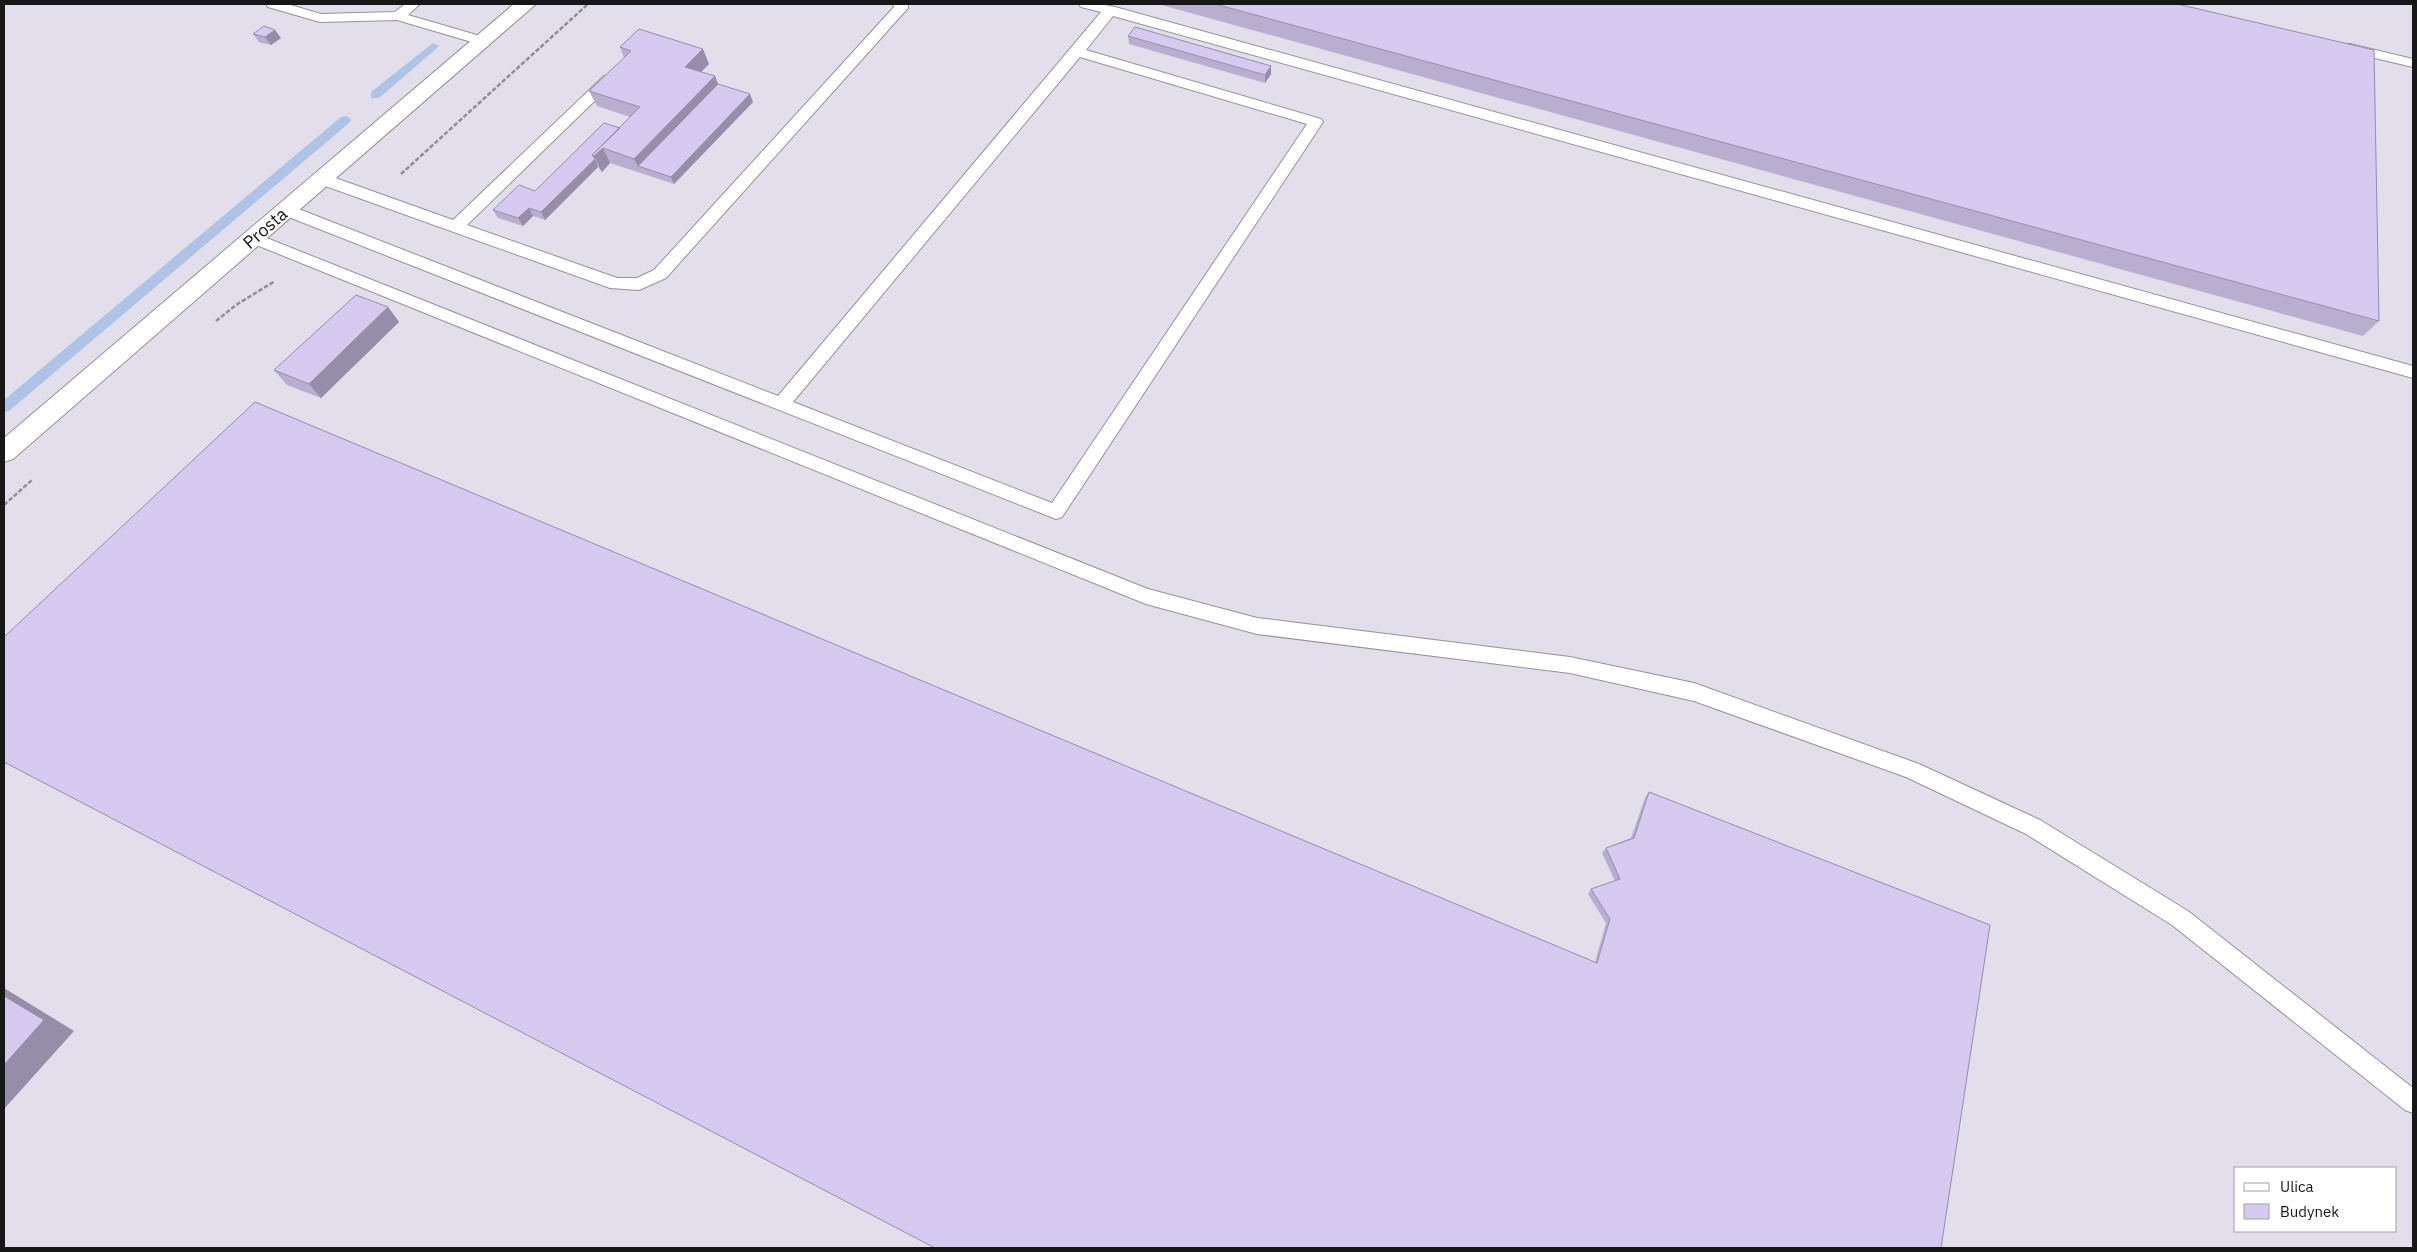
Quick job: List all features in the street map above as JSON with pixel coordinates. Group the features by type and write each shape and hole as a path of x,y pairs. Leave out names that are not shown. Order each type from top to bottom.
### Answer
{"street":[{"name":"Prosta","path":"4,452 526,4"}],"lane":[{"path":"273,4 320,18 392,17 413,4"},
{"path":"344,4 482,42"},
{"path":"322,179 616,284 639,284 660,274 901,8 900,4"},
{"path":"1086,4 2413,372"},
{"path":"781,404 1077,52 1110,10"},
{"path":"2336,45 2413,63"},
{"path":"286,210 1056,512 1316,122 1077,52"},
{"path":"454,227 609,80"},
{"path":"254,238 1146,596 1257,626 1570,664 1694,692 1912,770 2032,827 2180,918 2413,1102"}],"shaded area":[{"path":"4,4 2413,4 2413,1248 4,1248"}],"building":[{"path":"1215,4 2177,4 2374,50 2379,321"},
{"path":"264,26 275,30 265,37 253,34"},
{"path":"1135,27 1271,66 1265,75 1128,36"},
{"path":"639,29 703,49 685,67 715,76 634,159 603,148 594,156 592,155 640,107 589,91 631,51 620,47"},
{"path":"718,84 750,94 671,177 638,166"},
{"path":"604,123 620,128 592,155 595,159 541,212 529,208 518,218 493,210 519,185 535,191"},
{"path":"356,295 388,307 309,384 274,370"},
{"path":"255,402 1597,963 1610,919 1591,889 1620,879 1606,848 1634,838 1649,792 1990,925 1941,1248 935,1248 4,762 4,637"},
{"path":"4,996 44,1020 4,1065"}],"waterway":[{"path":"375,95 433,46"},
{"path":"4,407 345,120"}]}
